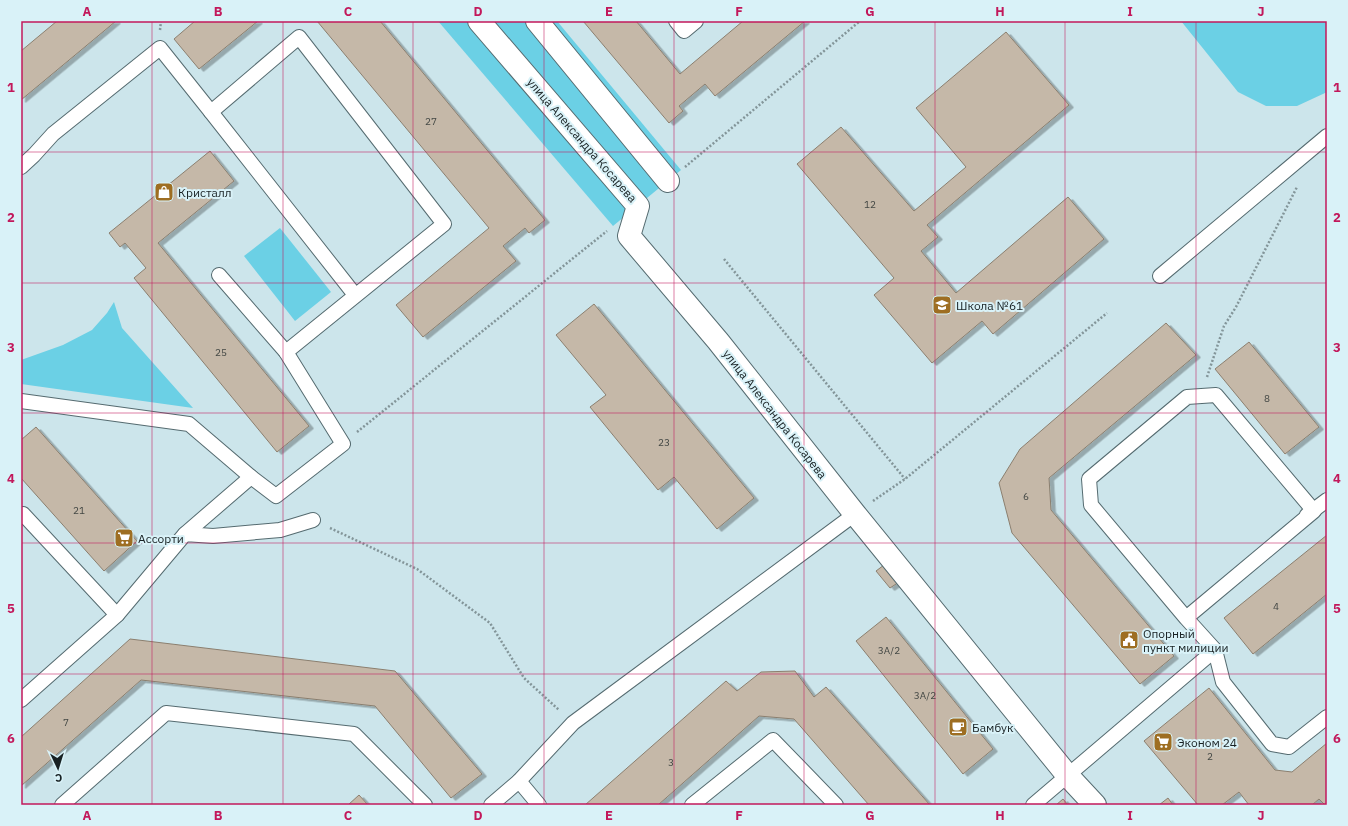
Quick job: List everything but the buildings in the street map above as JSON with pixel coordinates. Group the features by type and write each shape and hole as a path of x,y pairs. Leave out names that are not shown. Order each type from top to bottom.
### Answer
{"street":[{"name":"улица Александра Косарева","path":"479,21 638,206 629,236 718,341 854,514 1068,776 1095,805"},
{"path":"537,21 668,181"}],"lane":[{"path":"676,21 684,31 696,21"},
{"path":"211,112 299,37 444,224 286,352"},
{"path":"21,167 53,134 160,48 356,296"},
{"path":"1160,276 1327,136"},
{"path":"21,401 189,424 252,478 276,496 343,444 286,352 219,276"},
{"path":"1310,513 1216,395 1187,398 1089,480 1091,505 1186,618 1215,650 1223,682 1272,744 1289,747 1327,717"},
{"path":"21,700 117,615 185,534 252,478"},
{"path":"1186,618 1327,500"},
{"path":"21,516 23,514 117,615"},
{"path":"491,805 519,781 573,723 854,514"},
{"path":"185,534 213,536 280,530 313,520"},
{"path":"1033,805 1215,650"},
{"path":"62,805 166,713 354,734 425,805"},
{"path":"692,805 773,740 836,805"},
{"path":"519,781 539,805"}],"path":[{"path":"668,181 860,21"},
{"path":"1201,396 1224,326 1236,308 1297,187"},
{"path":"343,444 638,206"},
{"path":"724,259 905,479"},
{"path":"854,514 905,479 1107,313"},
{"path":"313,520 417,569 490,623 524,678 573,723"}],"shaded area":[{"path":"438,21 557,21 681,170 613,226"},
{"path":"1181,21 1327,21 1327,92 1297,106 1266,106 1238,92"},
{"path":"280,228 331,292 295,321 244,256"},
{"path":"114,302 122,328 193,408 21,384 21,360 63,345 92,330 107,313"}],"place":[{"name":"Кристалл","path":"164,192"},
{"name":"Школа №61","path":"942,305"},
{"name":"Ассорти","path":"124,538"},
{"name":"Опорный пункт милиции","path":"1129,640"},
{"name":"Бамбук","path":"958,727"},
{"name":"Эконом 24","path":"1163,742"}]}
